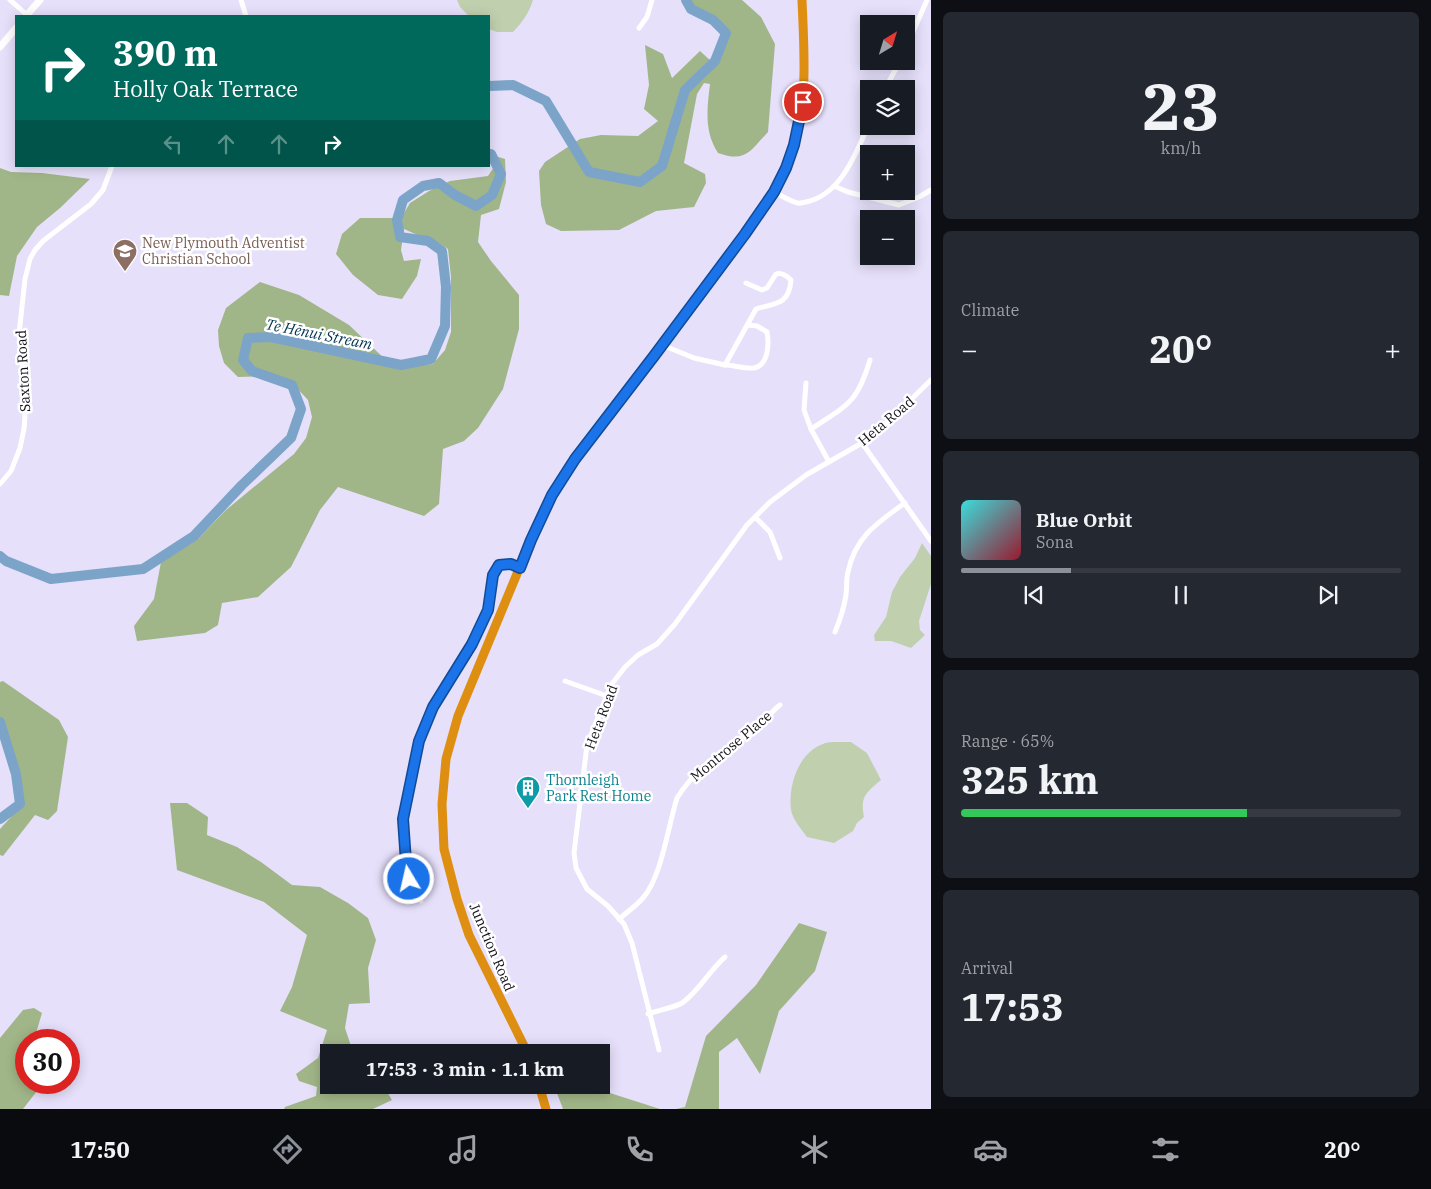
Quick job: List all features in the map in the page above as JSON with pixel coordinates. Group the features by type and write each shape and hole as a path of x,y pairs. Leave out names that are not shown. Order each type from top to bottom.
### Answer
{"highway":[{"name":"Junction Road","path":"523,1044 469,934 457,899 444,849 442,804 446,758 458,716 531,540 552,495 575,459 745,234 774,192 786,168 794,145 803,102 802,0"},
{"path":"542,1094 546,1109"}],"street":[{"path":"10,0 26,15"},
{"path":"28,15 40,0"},
{"path":"241,0 246,15"},
{"path":"640,28 648,17 652,0"},
{"path":"915,26 926,0"},
{"path":"0,47 15,29"},
{"path":"774,192 798,203 815,200 834,186 853,160 864,135"},
{"name":"Saxton Road","path":"0,484 11,471 20,448 24,429 24,381 19,334 25,279 30,259 43,241 91,204 103,190 112,167"},
{"path":"834,186 848,192 899,205 918,198 931,190"},
{"path":"724,365 756,310 778,304 783,300 791,280 780,273 776,274 767,288 762,290 746,283"},
{"path":"662,345 694,358 724,365 754,368 760,364 768,349 767,332 757,326 748,326"},
{"path":"811,429 848,405 857,394 864,380 870,360"},
{"name":"Heta Road","path":"658,1050 632,943 624,924 608,906 587,889 576,868 574,853 587,745 606,696 611,685 625,667 638,655 657,644 674,624 747,525 755,517 781,492 806,475 862,443 892,418 931,380"},
{"path":"806,383 804,410 811,429 829,462"},
{"path":"862,443 931,541"},
{"path":"835,632 842,615 847,574 856,548 874,525 905,503"},
{"path":"755,517 770,532 780,558"},
{"path":"421,902 409,879 403,819 419,741 433,707 472,644 488,610 493,575 499,565 511,564 520,568"},
{"path":"565,681 606,696"},
{"name":"Montrose Place","path":"619,919 644,898 653,881 658,870 677,798 683,788 694,774 741,737 760,725 780,705"},
{"path":"648,1014 682,1003 714,966 725,958"}],"green space":[{"path":"457,0 533,0 525,18 513,32 497,32 490,29 490,15 468,15 460,7"},
{"path":"689,0 742,0 761,17 775,44 768,132 752,150 741,156 727,156 718,153 710,136 708,120 710,84 704,83 697,94 684,163 705,174 706,183 694,207 656,211 619,230 561,231 546,224 541,205 539,171 545,162 580,139 601,135 638,136 658,121 644,109 649,85 645,45 663,54 672,78 700,51 712,62 721,41 719,29"},
{"path":"490,154 505,159 506,182 499,209 481,215 478,242 519,295 519,329 503,389 478,428 464,441 443,449 439,504 424,516 338,487 320,510 291,567 258,597 222,603 218,625 205,633 137,641 134,626 154,599 161,562 199,538 226,510 294,454 306,438 312,417 308,400 295,386 270,376 238,377 224,363 219,346 218,330 226,308 260,282 299,295 349,325 388,362 412,366 433,364 445,350 451,332 451,277 448,249 439,243 404,229 401,250 404,261 421,259 417,276 402,299 378,295 353,275 336,254 342,234 360,218 401,218 410,203 429,191 450,181 488,176 494,167"},
{"path":"0,168 11,172 42,173 90,179 37,227 17,256 9,296 0,295"},
{"path":"922,543 931,556 931,584 919,621 920,630 925,635 911,648 891,641 875,641 874,635 886,617 892,592 900,577 915,558"},
{"path":"3,681 59,720 68,737 57,811 48,820 35,815 3,856 0,855 0,829 11,817 21,779 0,720 0,682"},
{"path":"828,742 851,742 867,753 881,780 865,796 863,804 864,817 857,823 853,831 834,843 807,837 791,810 791,791 796,771 814,748"},
{"path":"170,803 187,803 208,817 207,835 237,847 292,885 320,887 348,903 368,918 376,940 368,968 370,1003 349,1004 345,1028 350,1044 322,1044 327,1030 280,1011 292,987 307,935 264,902 177,870"},
{"path":"799,923 827,932 815,971 779,1011 760,1074 737,1038 719,1052 719,1109 676,1109 685,1107 706,1036 756,985"},
{"path":"34,1008 42,1013 37,1029 15,1029 15,1094 35,1094 23,1109 0,1109 0,1038 23,1010"},
{"path":"320,1052 320,1094 388,1094 392,1100 373,1109 284,1109 316,1096 317,1087 299,1081 296,1074 318,1058"},
{"path":"610,1093 660,1109 563,1109 557,1094"}],"waterway":[{"name":"Te Hēnui Stream","path":"490,86 513,85 546,101 589,172 640,182 662,166 685,90 715,61 726,33 713,20 691,9 686,0"},
{"name":"Te Hēnui Stream","path":"0,556 6,561 51,579 143,569 194,536 242,485 291,438 301,409 292,385 252,371 243,360 248,338 271,337 401,365 431,359 445,326 446,287 442,251 428,241 400,237 397,220 403,200 423,186 439,183 455,195 476,206 492,195 501,174 490,154"},
{"name":"Te Hēnui Stream","path":"0,722 16,774 20,804 0,819"}],"place":[{"name":"New Plymouth Adventist Christian School","path":"125,272"},
{"name":"Thornleigh Park Rest Home","path":"528,809"}],"route":[{"path":"409,879 403,819 419,741 433,707 472,644 488,610 493,575 499,565 511,564 520,568 552,495 575,459 745,234 774,192 786,168 794,145 803,102"}]}
